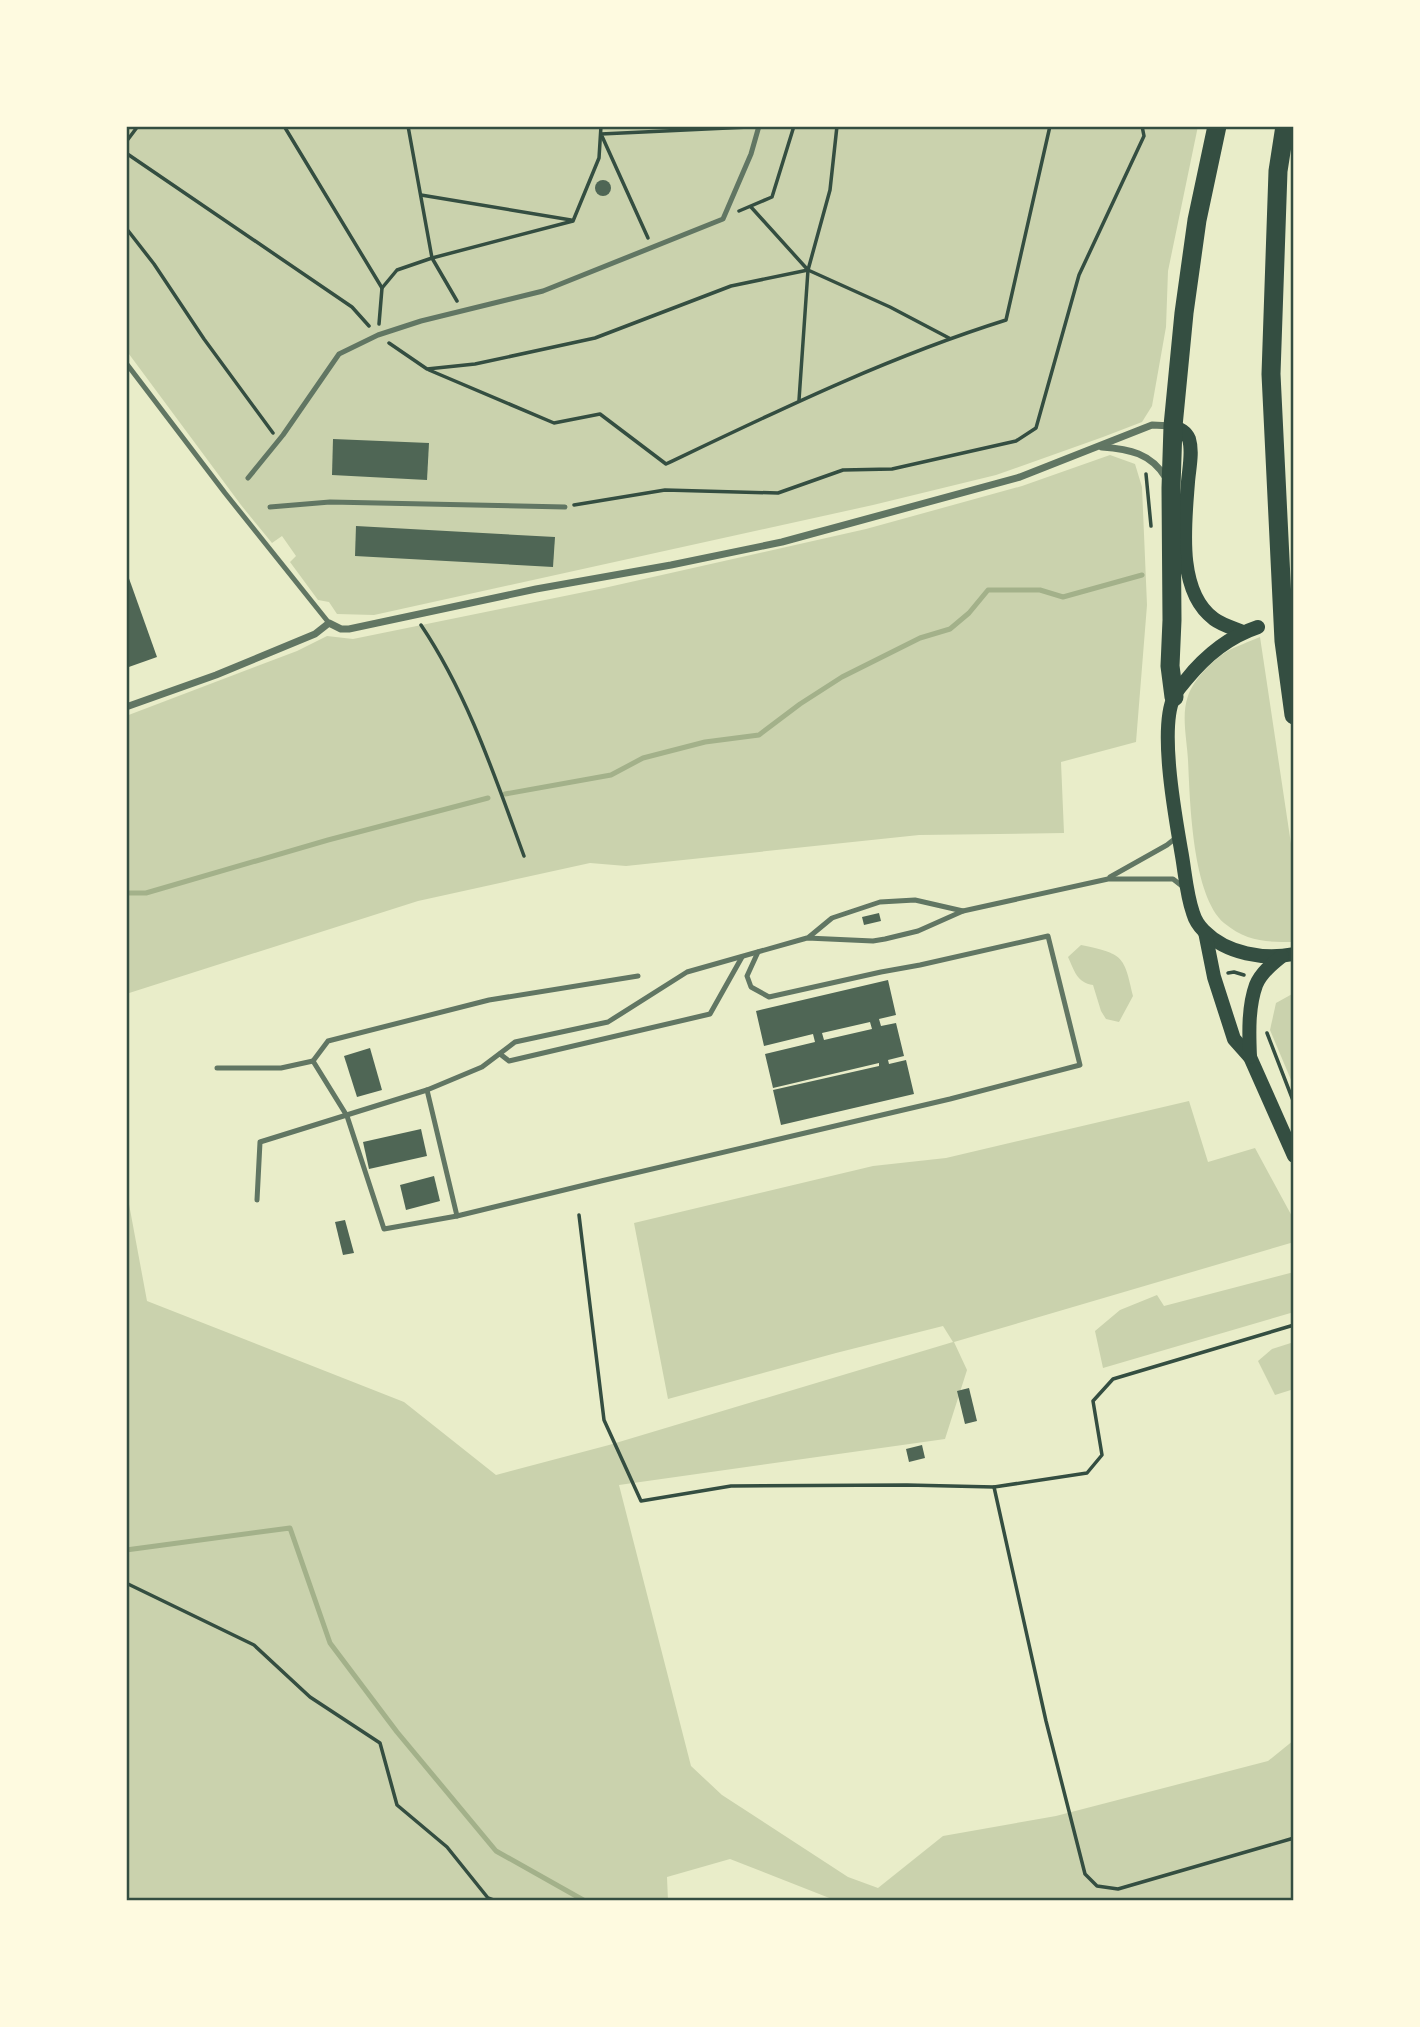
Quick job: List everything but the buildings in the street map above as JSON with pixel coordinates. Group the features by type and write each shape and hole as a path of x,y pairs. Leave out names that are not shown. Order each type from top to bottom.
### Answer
{"highway":[{"path":"1174,697 1170,666 1173,426 1182,326 1196,233 1217,126"},
{"path":"1285,126 1278,171 1270,374 1284,641 1294,715"}],"main road":[{"path":"1173,426 1185,433 1189,440 1186,564 1190,583 1204,609 1214,619 1243,632"},
{"path":"1258,627 1243,632 1210,653 1174,697 1168,726 1173,799 1194,915 1205,932 1219,943 1233,949 1259,956 1288,955"},
{"path":"1205,932 1214,977 1234,1039 1250,1057 1294,1156"},
{"path":"1250,1057 1249,1030 1257,984 1269,967 1288,955"}],"street":[{"path":"126,707 228,670 315,634 329,624 349,629 782,542 1020,477 1152,425 1173,426"},
{"path":"1098,447 1123,449 1144,455 1160,469 1171,488"}],"lane":[{"path":"248,478 339,354 378,335 421,321 543,291 723,219 751,154 759,126"},
{"path":"126,363 329,624"},
{"path":"270,507 330,502 565,507"},
{"path":"1108,879 1179,836"},
{"path":"257,1200 260,1142 427,1090 482,1066 516,1042 608,1022 687,972 807,938 873,941 918,930 963,911 1108,879 1173,879 1188,890"},
{"path":"807,938 832,918 880,902 915,900 963,911"},
{"path":"313,1061 347,1116 384,1229 457,1216 950,1099 1080,1065 1048,936 769,997 751,987 747,976 758,952"},
{"path":"500,1054 509,1061 710,1014 742,957"},
{"path":"217,1068 281,1068 313,1061 328,1041 489,1000 638,976"},
{"path":"427,1090 457,1216"}],"path":[{"path":"126,142 138,126"},
{"path":"284,126 382,288"},
{"path":"408,126 432,258 462,311"},
{"path":"573,221 599,158 600,126"},
{"path":"601,135 759,126"},
{"path":"723,219 772,197 794,126"},
{"path":"799,400 808,270 830,190 837,126"},
{"path":"126,153 352,307 378,335 427,369 554,422 600,414 666,464 799,400 949,338 1006,320 1050,126"},
{"path":"565,507 665,490 778,493 843,470 891,469 1016,441 1037,428 1079,275 1144,136 1142,126"},
{"path":"601,135 652,247"},
{"path":"421,195 573,221"},
{"path":"751,206 808,270 890,307 949,338"},
{"path":"378,335 382,288 397,270 432,258 573,221"},
{"path":"126,228 278,440"},
{"path":"427,369 475,364 594,338 732,286 808,270"},
{"path":"414,615 442,656 482,743 524,856"},
{"path":"1226,974 1234,972 1250,979"},
{"path":"1265,1028 1294,1103"},
{"path":"579,1215 604,1420 641,1501 731,1486 994,1487 1087,1473 1102,1455 1093,1401 1113,1379 1294,1325"},
{"path":"994,1487 1046,1721 1085,1874 1097,1886 1118,1889 1294,1838"},
{"path":"126,1583 254,1645 310,1697 380,1743 397,1805 447,1847 488,1900 496,1901"}],"green space":[{"path":"126,126 1198,126 1168,271 1166,327 1152,406 1142,422 996,475 873,505 374,615 337,614 329,602 318,600 290,562 296,556 282,536 272,543 126,350"},
{"path":"1110,455 1135,464 1142,487 1147,605 1136,742 1061,762 1064,833 919,835 626,866 590,863 418,901 126,994 126,716 297,651 327,636 353,639 604,588 866,529 1022,486"},
{"path":"1260,637 1294,864 1294,942 1249,937 1224,923 1213,910 1205,891 1192,822 1185,719 1188,696 1199,677 1215,661 1230,650"},
{"path":"1081,945 1114,954 1124,964 1133,996 1119,1022 1106,1019 1093,985 1083,982 1074,971 1068,957"},
{"path":"1294,993 1294,1087 1270,1030 1276,1003"},
{"path":"1189,1101 1208,1162 1255,1148 1294,1220 1294,1242 954,1342 967,1370 945,1439 619,1485 691,1766 722,1795 848,1877 878,1888 943,1836 1056,1816 1268,1761 1294,1740 1294,1901 837,1901 730,1859 667,1877 668,1901 126,1901 126,1188 147,1301 404,1402 496,1475 609,1445 953,1342 943,1326 668,1399 634,1223 873,1166 946,1158"},
{"path":"1294,1272 1294,1312 1103,1368 1095,1331 1120,1310 1157,1295 1164,1306"},
{"path":"1294,1342 1294,1389 1275,1395 1258,1361 1272,1349"}],"waterway":[{"path":"505,794 611,775 643,758 705,742 759,735 842,677 920,638 950,629 969,613 988,590 1040,590 1063,597 1142,575"},
{"path":"126,893 146,893 328,840 488,798"},
{"path":"126,1550 290,1528 330,1643 397,1732 496,1851 585,1901"}]}
